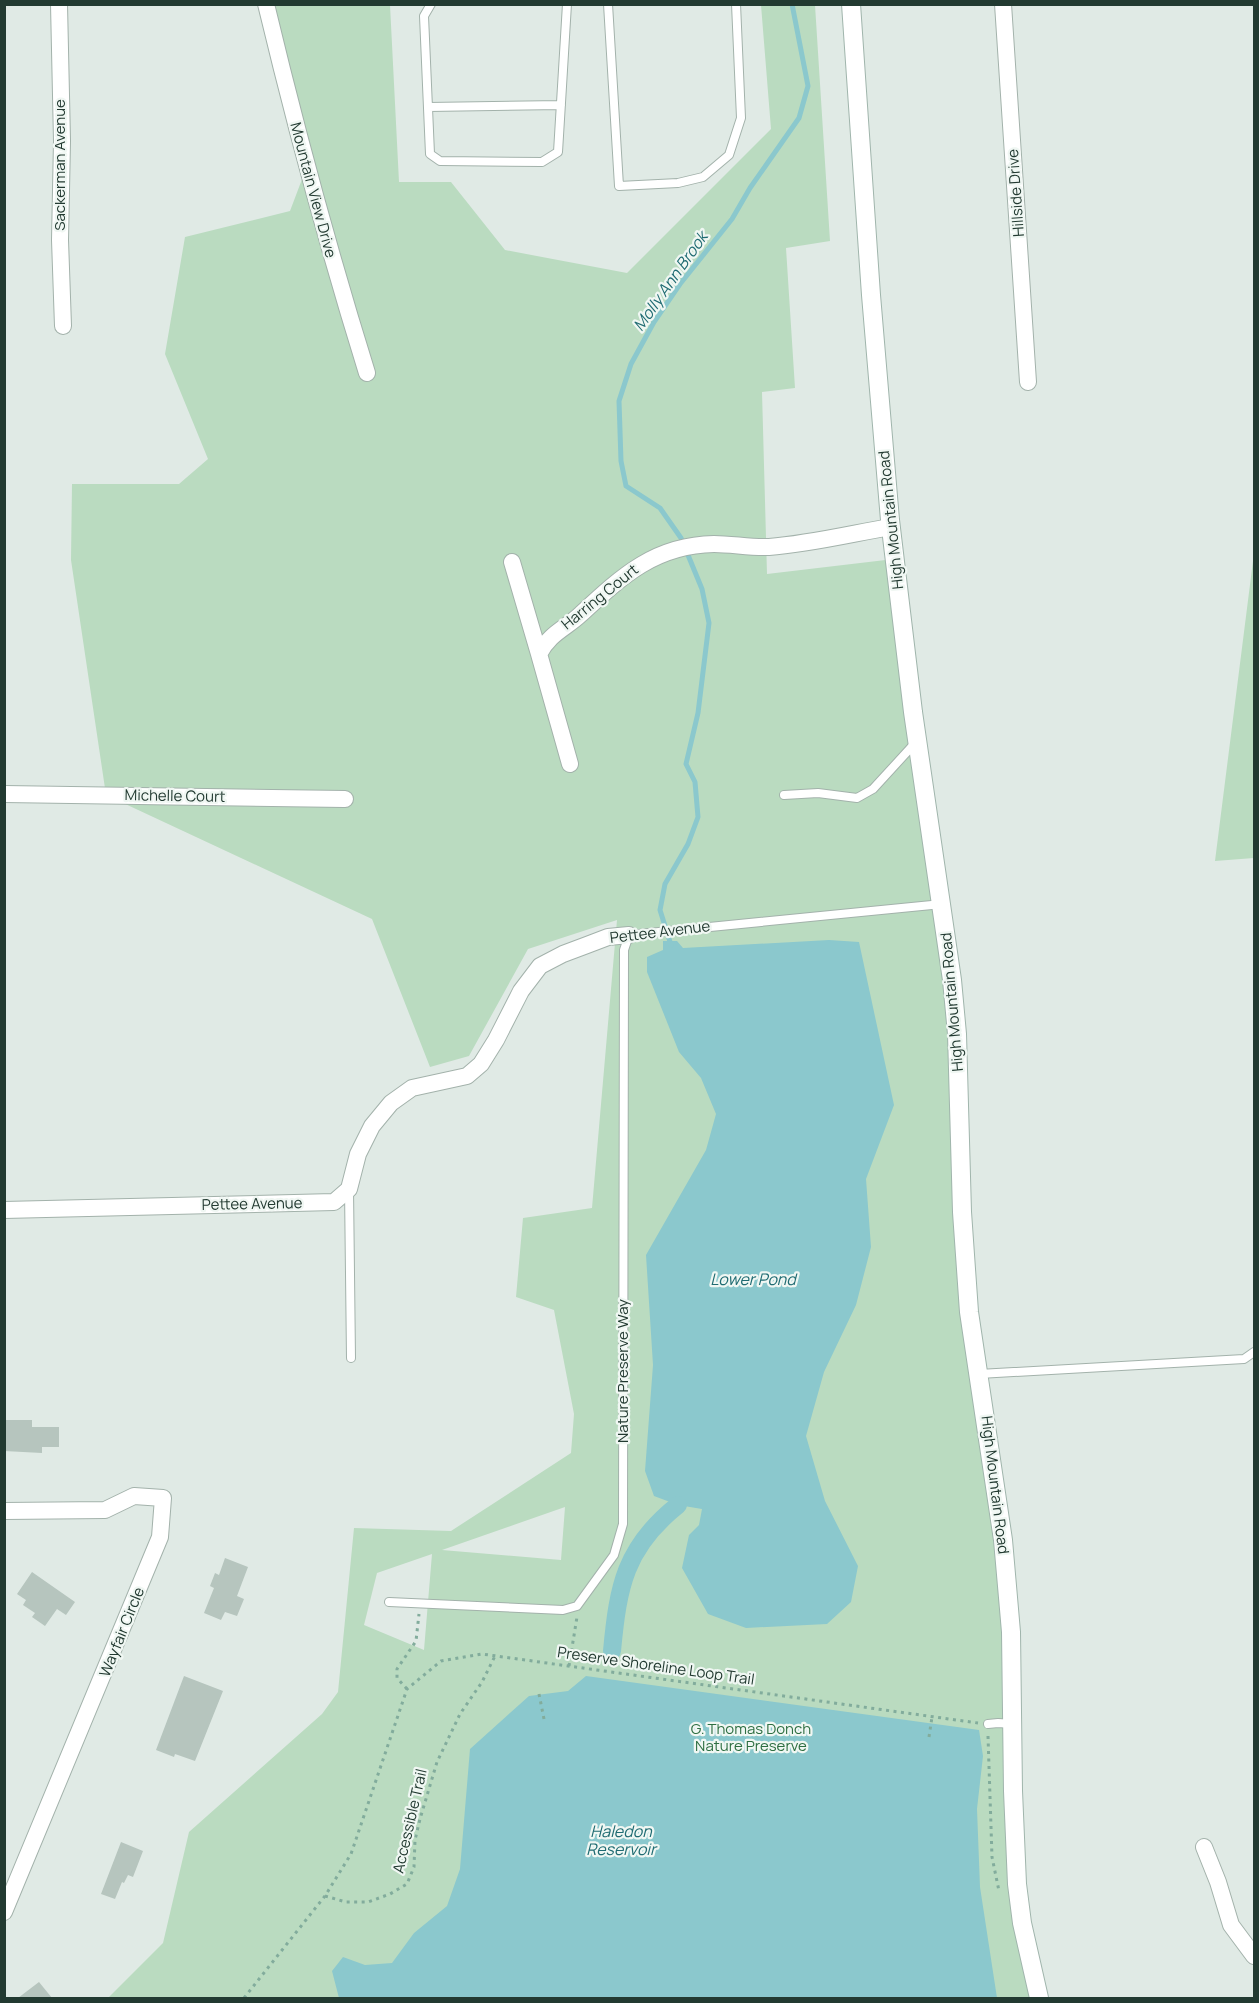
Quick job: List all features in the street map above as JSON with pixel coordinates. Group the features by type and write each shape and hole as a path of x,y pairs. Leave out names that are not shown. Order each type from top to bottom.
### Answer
{"main road":[{"name":"High Mountain Road","path":"851,4 890,527 917,740 942,904 957,1034 962,1212 969,1312 1003,1540 1011,1632 1017,1884 1022,1923 1039,1998"}],"street":[{"name":"Sackerman Avenue","path":"59,4 62,141 60,240 63,326"},
{"name":"Mountain View Drive","path":"266,4 296,130 332,262 367,373"},
{"name":"Hillside Drive","path":"1003,4 1028,382"},
{"name":"Harring Court","path":"539,654 546,639 571,623 624,575 653,557 686,548 714,544 768,547 890,527"},
{"path":"512,562 570,764"},
{"name":"Michelle Court","path":"4,794 345,799"},
{"name":"Pettee Avenue","path":"4,1210 334,1202 349,1189 358,1154 372,1126 391,1103 412,1088 467,1076 482,1064 521,990 540,966 587,945 629,934"},
{"name":"Wayfair Circle","path":"4,1511 105,1510 134,1496 164,1498 160,1538 4,1912"},
{"path":"1204,1846 1231,1925 1254,1956"}],"lane":[{"path":"431,4 424,16 430,154 440,161 542,162 558,152 567,4"},
{"path":"608,4 620,186 678,183 703,177 729,154 741,118 736,4"},
{"path":"428,107 561,105"},
{"path":"784,795 818,793 857,798 873,789 917,740"},
{"name":"Pettee Avenue","path":"629,934 942,904"},
{"name":"Nature Preserve Way","path":"577,1606 614,1555 623,1524 624,950 629,934"},
{"path":"349,1189 351,1358"},
{"path":"978,1374 1244,1359 1254,1352"},
{"path":"389,1602 564,1610 577,1606"},
{"path":"988,1724 1012,1724"}],"path":[{"path":"244,1998 325,1896 351,1854 408,1689 397,1678 398,1669 416,1641 419,1604"},
{"path":"569,1666 577,1606"},
{"name":"Preserve Shoreline Loop Trail","path":"408,1689 441,1661 482,1654 932,1720 988,1724"},
{"name":"Accessible Trail","path":"325,1896 346,1902 368,1902 390,1894 407,1884 414,1867 415,1840 420,1819 437,1762 460,1714 482,1682 495,1656"},
{"path":"538,1694 544,1719"},
{"path":"929,1737 932,1720"},
{"path":"988,1724 992,1857 999,1892"}],"green space":[{"name":"G. Thomas Donch Nature Preserve","path":"271,5 390,5 399,182 451,182 505,250 627,273 771,129 761,5 815,5 830,241 786,248 795,388 762,392 767,574 894,559 945,919 961,1161 1002,1534 1013,1791 1039,1998 108,1998 163,1943 189,1832 322,1714 338,1692 354,1528 451,1531 571,1453 574,1414 554,1310 516,1297 523,1218 592,1208 617,920 528,949 469,1056 430,1067 372,919 106,795 71,560 72,484 179,484 208,459 165,354 185,237 290,211 307,166","holes":["565,1507 561,1560 442,1550","432,1554 424,1650 364,1625 377,1573"]},
{"path":"1254,553 1254,858 1215,861"}],"water":[{"name":"Lower Pond","path":"829,940 859,942 894,1105 866,1179 871,1247 856,1305 824,1372 806,1436 825,1501 858,1566 851,1602 827,1624 746,1628 708,1614 682,1568 689,1535 699,1525 702,1509 678,1505 654,1496 645,1471 653,1365 646,1255 706,1150 716,1114 701,1078 679,1052 647,972 647,957 663,950 663,941 677,941 683,948"},
{"name":"Haledon Reservoir","path":"586,1676 979,1730 983,1756 977,1809 980,1887 997,1998 339,1998 332,1971 343,1957 365,1965 392,1963 414,1933 447,1906 460,1869 470,1749 529,1696 568,1691"}],"building":[{"path":"4,1420 32,1420 32,1427 59,1427 59,1447 42,1447 42,1453 4,1451"},
{"path":"225,1558 248,1567 237,1596 244,1599 237,1616 225,1612 221,1620 204,1613 214,1588 210,1586 215,1573 219,1575"},
{"path":"32,1572 75,1602 66,1615 57,1609 45,1626 32,1617 35,1613 23,1605 26,1600 17,1594"},
{"path":"184,1676 223,1691 195,1761 175,1754 174,1757 156,1750"},
{"path":"121,1842 143,1851 133,1877 128,1875 124,1883 122,1882 115,1899 101,1894"},
{"path":"39,1982 52,1998 18,1998"}],"waterway":[{"name":"Molly Ann Brook","path":"671,945 660,910 665,884 688,844 698,817 695,782 686,764 698,713 709,623 702,589 681,538 660,508 626,486 621,461 619,401 631,364 654,322 680,284 732,219 750,188 799,118 808,86 792,4"},
{"path":"612,1651 617,1607 627,1569 646,1536 678,1505"}]}
